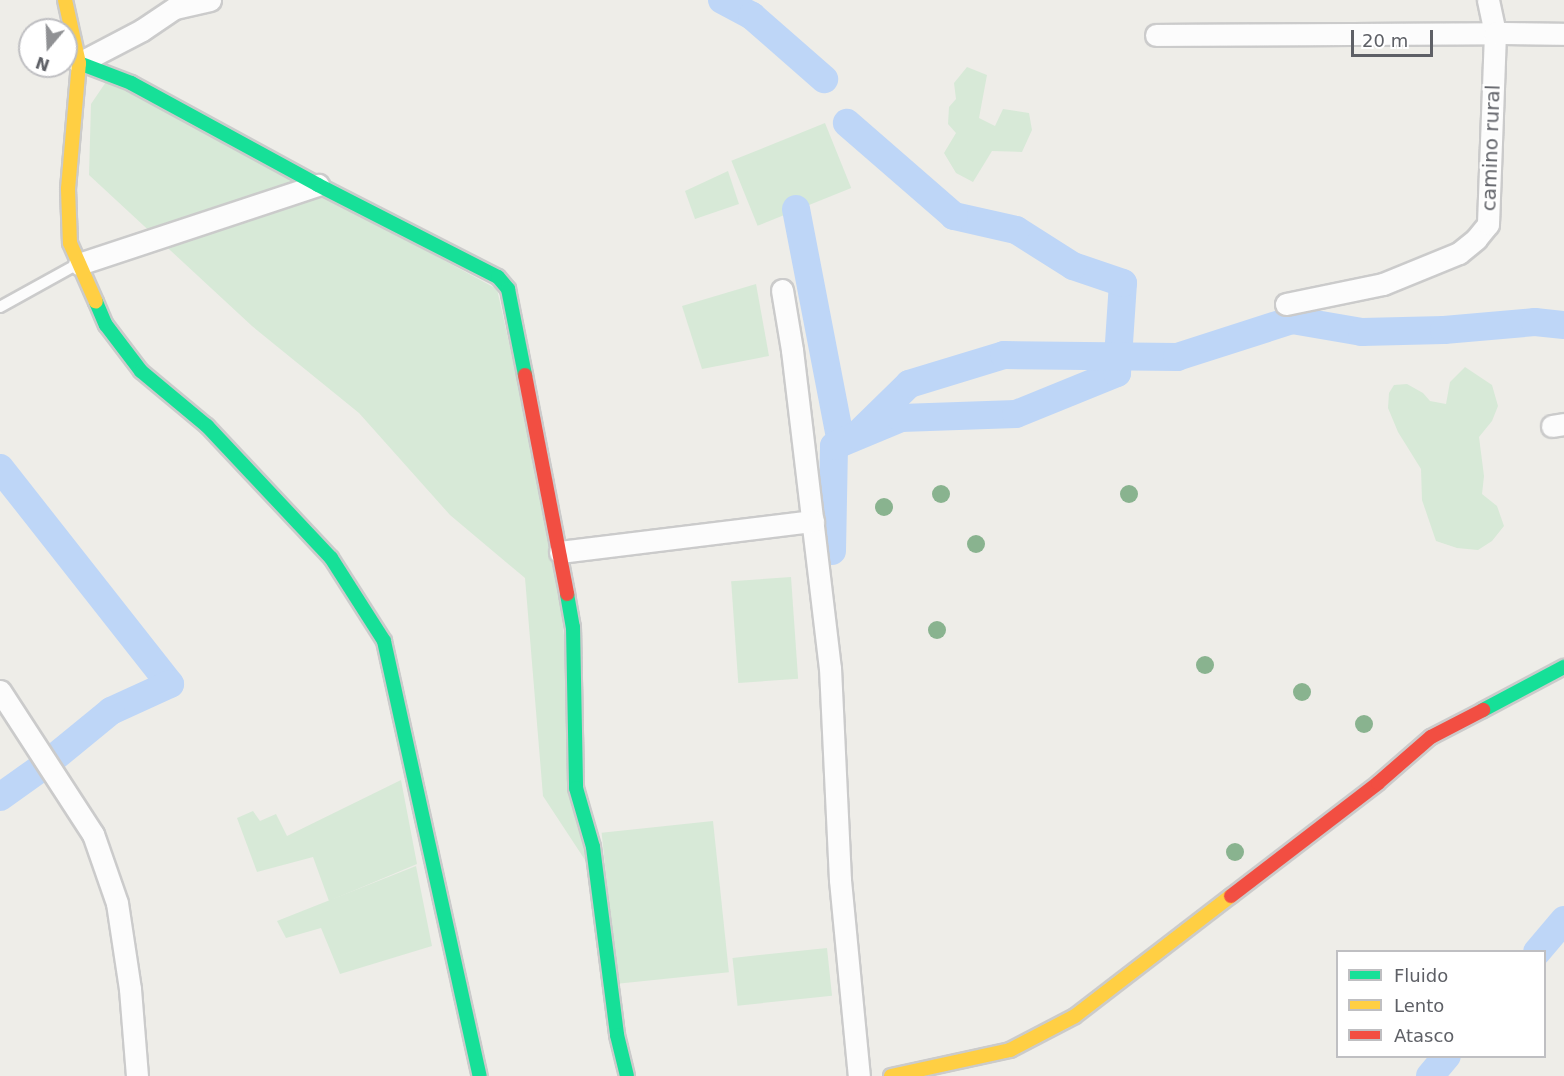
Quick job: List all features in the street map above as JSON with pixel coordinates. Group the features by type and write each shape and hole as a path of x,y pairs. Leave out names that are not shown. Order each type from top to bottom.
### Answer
{"street":[{"path":"65,0 79,63 68,189 70,243 106,325 141,371 207,426 331,558 384,641 480,1076"},
{"path":"79,63 142,30 176,8 210,0"},
{"name":"camino rural","path":"1286,304 1383,284 1459,253 1476,239 1488,224 1495,33 1488,0"},
{"path":"1155,35 1564,34"},
{"path":"79,63 131,83 318,185 485,269 498,277 508,289 573,627 576,788 593,847 617,1035 627,1076"},
{"path":"79,264 318,185"},
{"path":"782,290 792,350 830,668 840,880 859,1076"},
{"path":"560,552 813,521"},
{"path":"891,1076 1010,1050 1075,1016 1378,783 1431,737 1564,667"},
{"path":"0,691 93,834 117,903 130,989 137,1076"}],"lane":[{"path":"0,307 79,264"}],"green space":[{"path":"967,67 987,75 979,118 995,126 1003,109 1029,113 1032,130 1022,152 992,151 973,182 956,173 944,153 956,133 948,124 949,107 956,99 954,83"},
{"path":"108,79 497,289 554,544 589,866 543,796 525,578 450,515 359,413 252,326 89,175 91,104"},
{"path":"825,123 851,188 758,226 731,161"},
{"path":"728,171 739,204 695,219 685,191"},
{"path":"756,284 769,356 702,369 682,306"},
{"path":"1465,367 1492,385 1498,406 1492,421 1479,437 1484,476 1482,494 1497,506 1504,526 1492,541 1478,550 1457,548 1436,541 1422,500 1421,469 1398,432 1388,408 1389,393 1394,385 1407,384 1423,393 1430,401 1446,404 1450,382"},
{"path":"791,577 798,679 738,683 731,581"},
{"path":"401,780 417,864 329,901 313,857 257,872 237,818 253,811 260,821 276,814 287,836"},
{"path":"713,821 729,972 618,984 602,833"},
{"path":"416,866 432,946 340,974 321,928 286,938 277,921"},
{"path":"827,948 832,996 738,1006 733,958"}],"waterway":[{"path":"722,0 752,16 824,79"},
{"path":"796,209 841,443 901,418 1016,414 1117,373 1123,283 1073,266 1016,230 954,216 847,123"},
{"path":"832,551 834,446 857,435 909,384 1004,355 1177,357 1292,320 1362,332 1444,330 1535,322 1564,325"},
{"path":"0,468 170,684 111,711 50,761"},
{"path":"0,797 42,767"},
{"path":"1539,950 1564,920"},
{"path":"1430,1076 1445,1058"}],"traffic: fast":[{"path":"79,63 131,83 318,185 498,277 508,289 525,375"},
{"path":"96,302 106,325 141,371 207,426 331,558 384,641 480,1076"},
{"path":"567,594 573,627 576,788 593,847 617,1035 627,1076"},
{"path":"1483,710 1564,667"}],"traffic: slow":[{"path":"65,0 79,63 68,189 70,243 96,302"},
{"path":"891,1076 1010,1050 1075,1016 1231,896"}],"traffic: jam":[{"path":"525,375 567,594"},
{"path":"1231,896 1378,783 1431,737 1483,710"}]}
